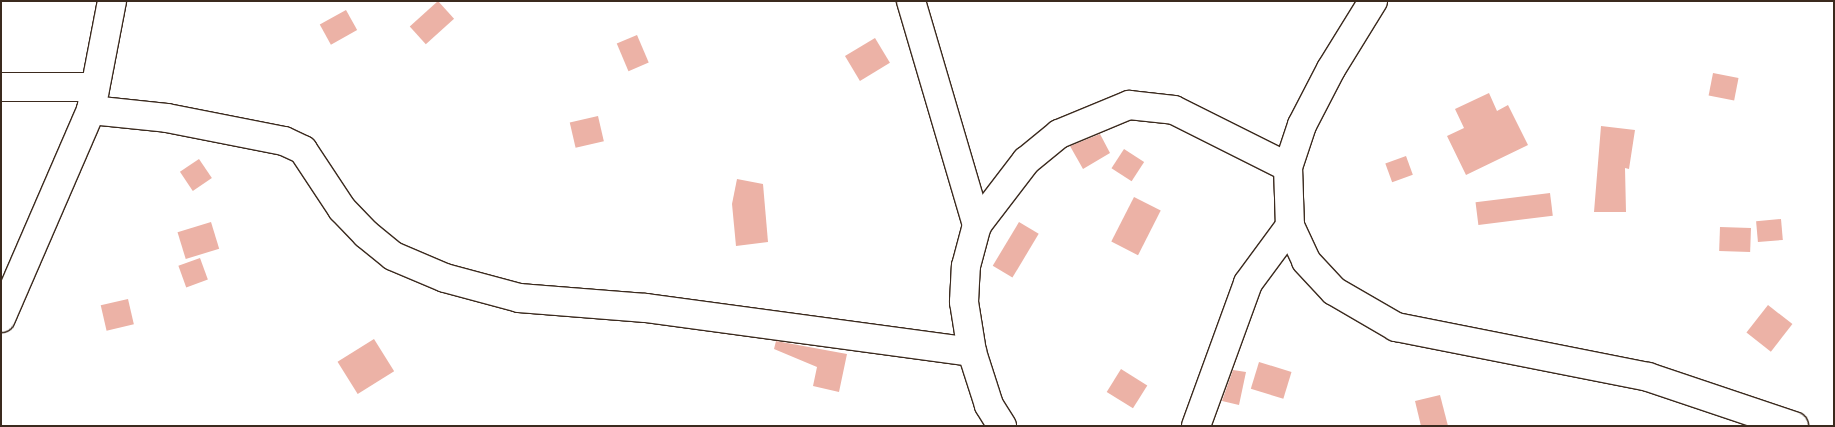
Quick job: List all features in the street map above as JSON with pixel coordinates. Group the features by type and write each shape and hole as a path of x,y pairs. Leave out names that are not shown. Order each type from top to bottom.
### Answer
{"street":[{"path":"1,318 93,98 112,1"},
{"path":"911,1 977,225"},
{"path":"1373,1 1331,68 1302,125 1288,167 1290,226 1306,261 1334,291 1396,327 1648,376 1794,426"},
{"path":"1,87 93,98 167,118 284,141 303,150 342,209 366,234 393,256 444,278 520,298 646,308 972,352"},
{"path":"1002,426 989,405 972,352 964,302 966,266 977,225 1026,162 1059,134 1129,105 1174,110 1288,167"},
{"path":"1196,426 1248,283 1290,226"}],"building":[{"path":"438,1 454,19 426,44 410,26"},
{"path":"346,10 357,30 331,45 320,25"},
{"path":"637,35 649,63 628,71 617,44"},
{"path":"875,38 890,63 860,81 845,56"},
{"path":"1713,73 1739,78 1734,101 1709,96"},
{"path":"1489,93 1497,111 1508,105 1528,145 1466,175 1447,136 1464,128 1455,109"},
{"path":"598,116 604,141 576,148 570,123"},
{"path":"1601,126 1635,130 1629,169 1625,168 1626,212 1594,212"},
{"path":"1100,134 1110,153 1083,169 1070,146"},
{"path":"1124,149 1144,162 1132,181 1111,168"},
{"path":"1406,156 1413,175 1392,182 1385,164"},
{"path":"199,159 212,178 193,191 180,172"},
{"path":"737,179 763,184 768,242 736,246 732,204"},
{"path":"1550,193 1553,216 1478,225 1476,202"},
{"path":"1134,197 1161,211 1138,255 1111,242"},
{"path":"1781,219 1783,240 1758,242 1756,221"},
{"path":"211,222 219,249 186,259 178,232"},
{"path":"1019,222 1039,234 1012,278 993,266"},
{"path":"1720,227 1751,228 1750,252 1719,251"},
{"path":"200,258 208,280 186,287 178,266"},
{"path":"128,299 134,324 107,331 101,305"},
{"path":"1768,305 1792,324 1771,352 1746,333"},
{"path":"374,339 394,371 358,394 338,362"},
{"path":"776,341 847,354 839,392 813,386 817,367 774,349"},
{"path":"1259,362 1292,372 1283,399 1251,389"},
{"path":"1121,369 1147,385 1133,408 1107,392"},
{"path":"1233,370 1246,372 1239,405 1222,401"},
{"path":"1440,395 1448,426 1421,426 1415,401"}]}
